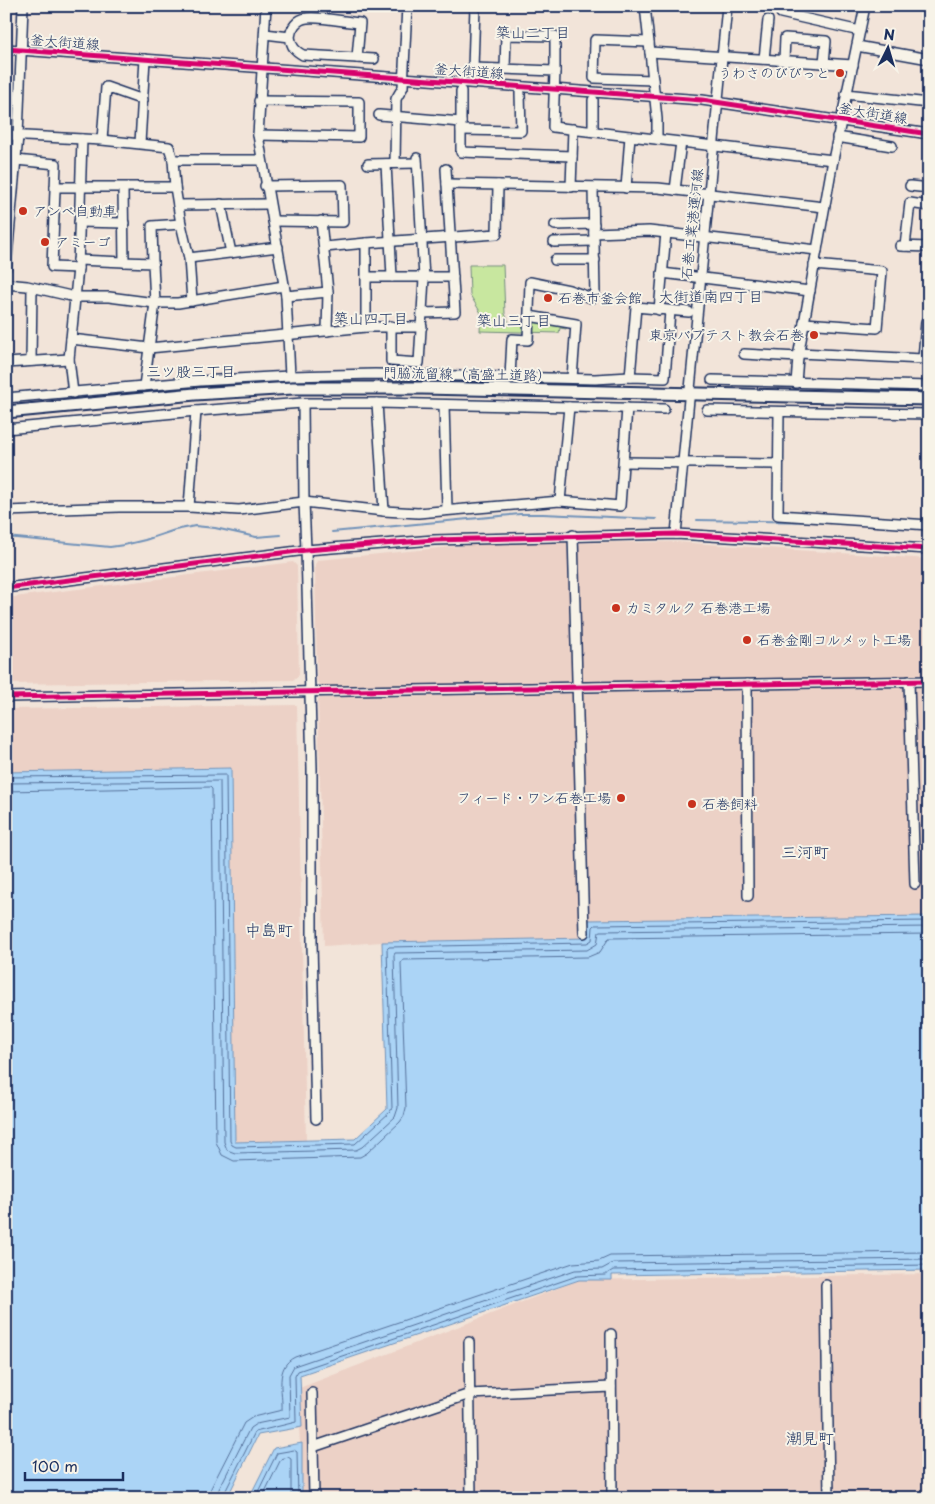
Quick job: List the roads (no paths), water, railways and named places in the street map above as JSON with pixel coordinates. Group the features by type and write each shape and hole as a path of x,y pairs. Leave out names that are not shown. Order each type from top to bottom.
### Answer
{"main road":[{"name":"門脇流留線（高盛土道路）","path":"6,412 293,388 422,388 929,399"}],"street":[{"path":"6,268 18,136 23,6"},
{"path":"266,6 258,136 268,204 278,247 286,296 290,376"},
{"path":"392,277 390,163 396,117 396,98 403,87 407,6"},
{"path":"475,6 473,68 555,71"},
{"path":"645,6 657,119 657,138"},
{"name":"石巻工業港運河線","path":"676,534 728,6"},
{"path":"796,383 798,355 832,160 865,6"},
{"path":"781,13 792,11 860,31"},
{"path":"358,58 360,23 307,18 295,24 290,30 292,46 303,55 374,59"},
{"path":"764,59 768,20"},
{"path":"265,34 290,37"},
{"path":"505,69 506,35 555,36 553,127 832,160"},
{"path":"784,60 785,38 826,41 824,64"},
{"path":"648,42 595,40 594,78 653,80"},
{"path":"857,46 929,59"},
{"name":"釜大街道線","path":"6,49 718,101 929,134"},
{"path":"650,52 853,65"},
{"path":"140,143 145,59"},
{"path":"102,140 106,88 142,100"},
{"path":"461,91 461,152 572,156"},
{"path":"379,115 461,126 521,131 520,93"},
{"path":"846,94 929,104"},
{"path":"593,100 593,131"},
{"path":"258,136 359,137 359,102 259,101"},
{"path":"571,187 574,129"},
{"path":"6,135 102,140 169,147 173,160 181,224 189,258 192,301"},
{"path":"626,188 630,136"},
{"path":"837,137 892,146"},
{"path":"74,393 68,359 78,264 82,139"},
{"path":"675,190 681,142"},
{"path":"16,160 56,164 52,267 124,262 153,263"},
{"path":"173,160 261,160"},
{"path":"368,164 417,160 424,278 419,363 391,361 391,326"},
{"path":"422,312 455,312 446,168"},
{"path":"447,184 658,188 824,207"},
{"path":"265,186 342,185 343,222 273,222"},
{"path":"325,247 498,234 498,185"},
{"path":"910,186 929,188"},
{"path":"55,187 175,187"},
{"path":"123,188 124,262"},
{"path":"510,377 512,339 528,340 530,282 569,290 592,298 595,295 593,188"},
{"path":"929,206 910,203 902,246 929,247"},
{"path":"221,204 231,253"},
{"path":"178,205 268,204"},
{"path":"321,221 328,292 327,331"},
{"path":"79,222 124,223"},
{"path":"144,386 155,303 152,226 181,224"},
{"path":"555,225 594,233"},
{"path":"554,242 594,233 649,231 817,250"},
{"path":"659,310 666,233"},
{"path":"366,243 366,327"},
{"path":"189,258 278,247"},
{"path":"554,260 594,260"},
{"path":"804,323 878,328 882,271 814,265"},
{"path":"662,273 810,290"},
{"path":"366,277 453,277"},
{"path":"6,284 75,297 109,297 155,303 178,303 284,286"},
{"path":"31,362 32,288"},
{"path":"286,296 328,292"},
{"path":"630,377 636,308 689,312"},
{"path":"6,398 200,381 290,376 375,374 595,379 665,378 670,311"},
{"path":"529,316 576,324 572,378"},
{"path":"744,354 923,359 926,322 929,322"},
{"path":"71,339 149,348 366,327 422,327"},
{"path":"6,363 68,359"},
{"path":"712,380 929,386"},
{"path":"303,403 312,768 312,943 316,1120"},
{"path":"6,429 196,410 303,403 664,410"},
{"path":"377,403 384,511"},
{"path":"444,405 446,509"},
{"path":"560,501 568,407"},
{"path":"6,510 189,507 240,510 304,502 418,513 446,509 560,501 620,506 627,408"},
{"path":"189,507 196,410"},
{"path":"707,410 929,414"},
{"path":"779,412 778,515 929,524"},
{"path":"624,462 778,464"},
{"path":"6,588 306,550 434,540 573,535 676,534 929,549"},
{"path":"573,535 584,933"},
{"path":"6,697 929,681"},
{"path":"909,682 915,884"},
{"path":"747,684 748,896"},
{"path":"826,1285 829,1498"},
{"path":"611,1334 612,1498"},
{"path":"469,1342 471,1498"},
{"path":"313,1447 470,1394 611,1387"},
{"path":"312,1393 314,1498"}],"water":[{"path":"231,768 235,1142 355,1139 387,1109 382,942 587,938 587,920 929,916 929,1270 612,1275 612,1280 579,1280 300,1375 302,1427 258,1435 227,1498 6,1498 6,772"},
{"path":"302,1443 302,1498 249,1498 274,1448"}],"waterway":[{"path":"332,532 520,514 656,519"},
{"path":"697,520 824,522"},
{"path":"6,537 110,547 145,540 175,530 195,526 215,528 256,537 281,535"}],"place":[{"name":"うわさのびびっと","path":"840,73"},
{"name":"アンベ自動車","path":"23,211"},
{"name":"アミーゴ","path":"45,242"},
{"name":"石巻市釜会館","path":"548,298"},
{"name":"東京バプテスト教会石巻","path":"814,335"},
{"name":"カミタルク 石巻港工場","path":"616,608"},
{"name":"石巻金剛コルメット工場","path":"747,640"},
{"name":"フィード・ワン石巻工場","path":"621,798"},
{"name":"石巻飼料","path":"692,804"}],"district":[{"name":"築山二丁目","path":"533,33"},
{"name":"大街道南四丁目","path":"711,297"},
{"name":"築山四丁目","path":"371,319"},
{"name":"築山三丁目","path":"514,321"},
{"name":"三ツ股三丁目","path":"191,372"},
{"name":"三河町","path":"805,852"},
{"name":"中島町","path":"269,930"},
{"name":"潮見町","path":"810,1438"}]}
